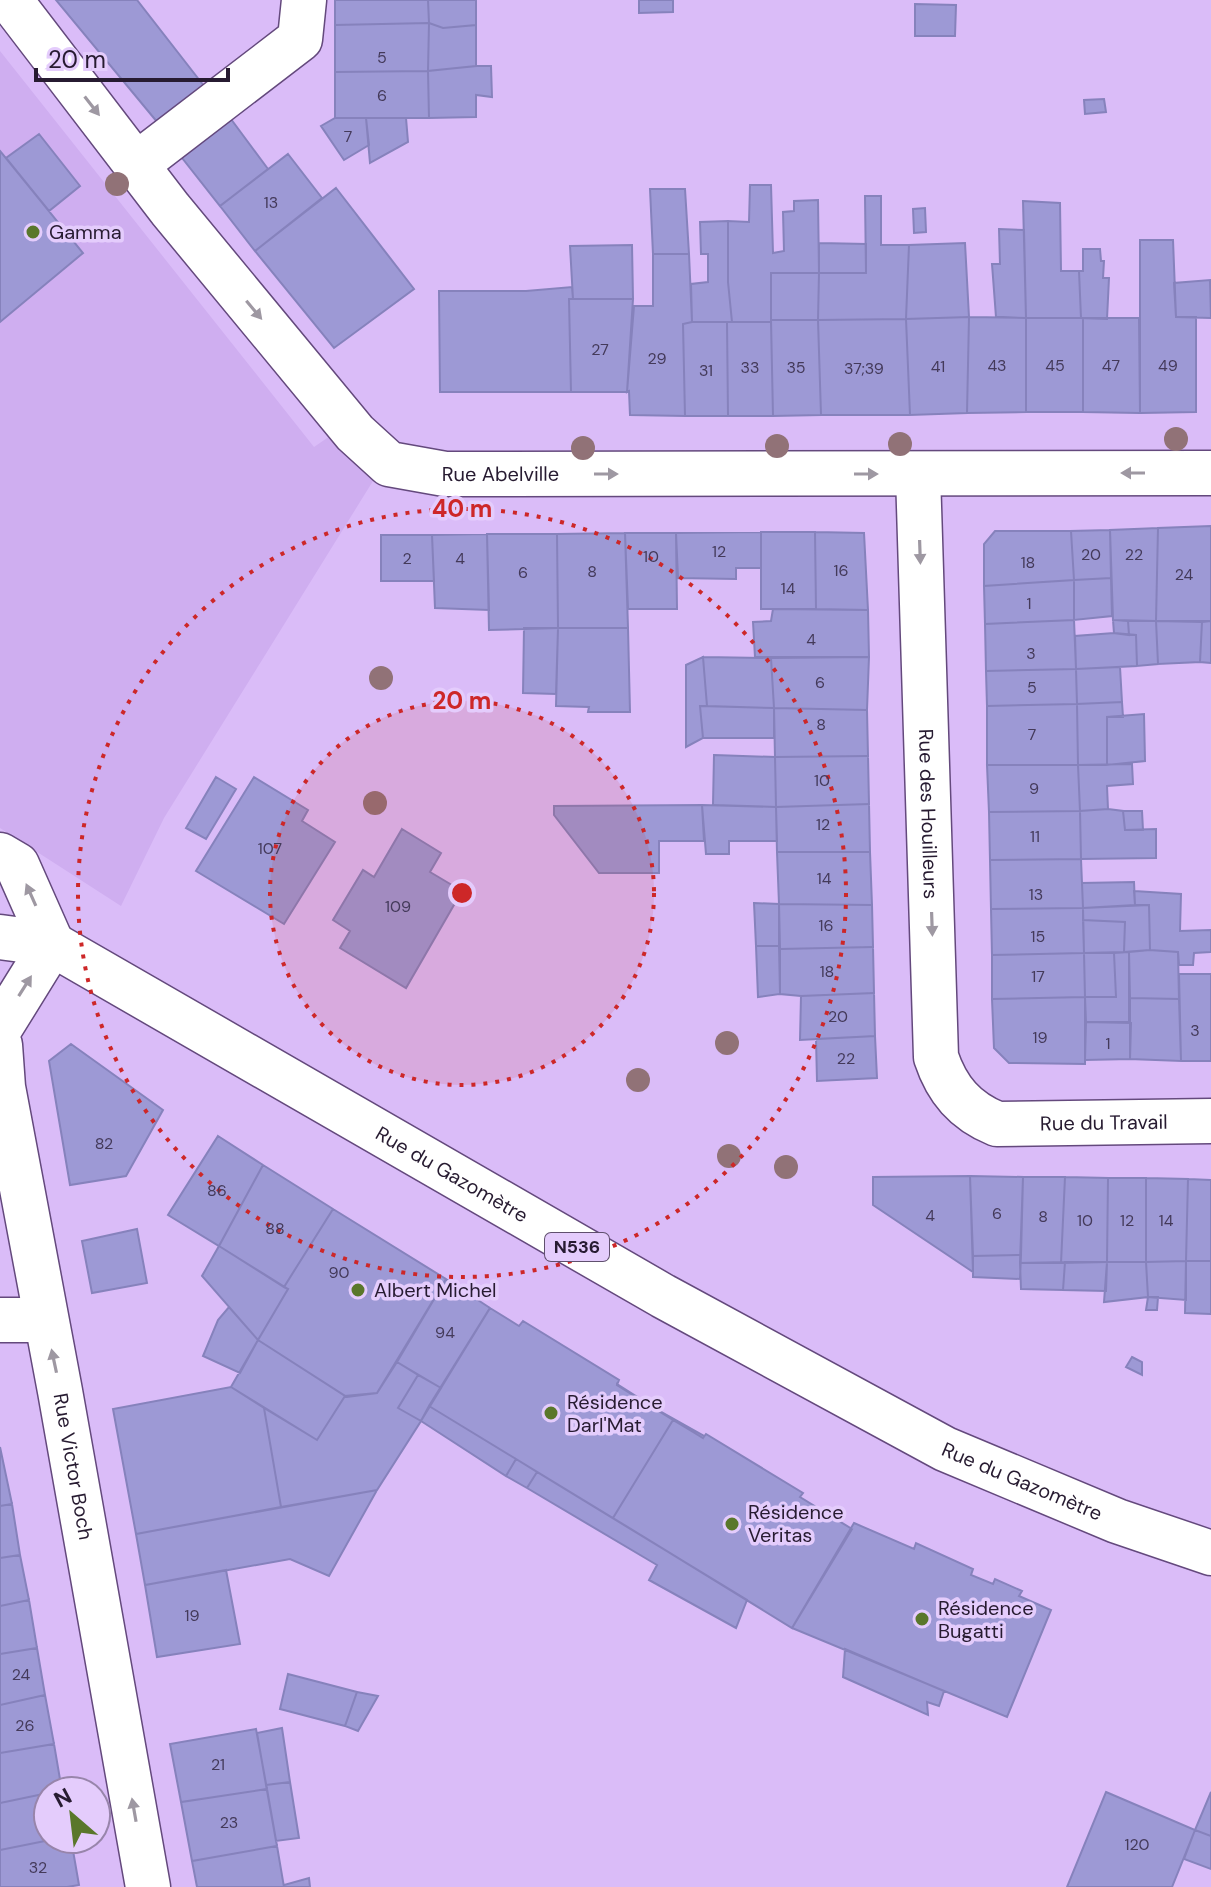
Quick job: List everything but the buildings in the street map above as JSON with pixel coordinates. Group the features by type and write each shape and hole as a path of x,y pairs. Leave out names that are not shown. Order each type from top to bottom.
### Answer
{"street":[{"name":"Rue Abelville","path":"10,0 170,209 355,433 389,464 445,474 1211,473"},
{"path":"137,164 300,39 304,0"},
{"name":"Rue des Houilleurs","path":"918,474 936,1057 944,1080 959,1099 977,1115 997,1124"},
{"path":"0,855 17,865 52,944 0,1028"},
{"name":"Rue du Gazomètre","path":"0,937 52,944 663,1296 945,1449 1117,1521 1211,1553"},
{"name":"Rue Victor Boch","path":"0,1045 3,1087 148,1887"},
{"name":"Rue du Travail","path":"997,1124 1211,1121"},
{"path":"0,1320 46,1320"},
{"name":"Rue du Gazomètre","path":"1117,1521 1211,1584"}],"shaded area":[{"path":"0,51 314,447 330,436 373,481 164,818 121,906 0,828"}],"place":[{"name":"Gamma","path":"33,232"},
{"name":"Albert Michel","path":"358,1290"},
{"name":"Résidence Darl'Mat","path":"551,1413"},
{"name":"Résidence Veritas","path":"732,1524"},
{"name":"Résidence Bugatti","path":"922,1619"}]}
